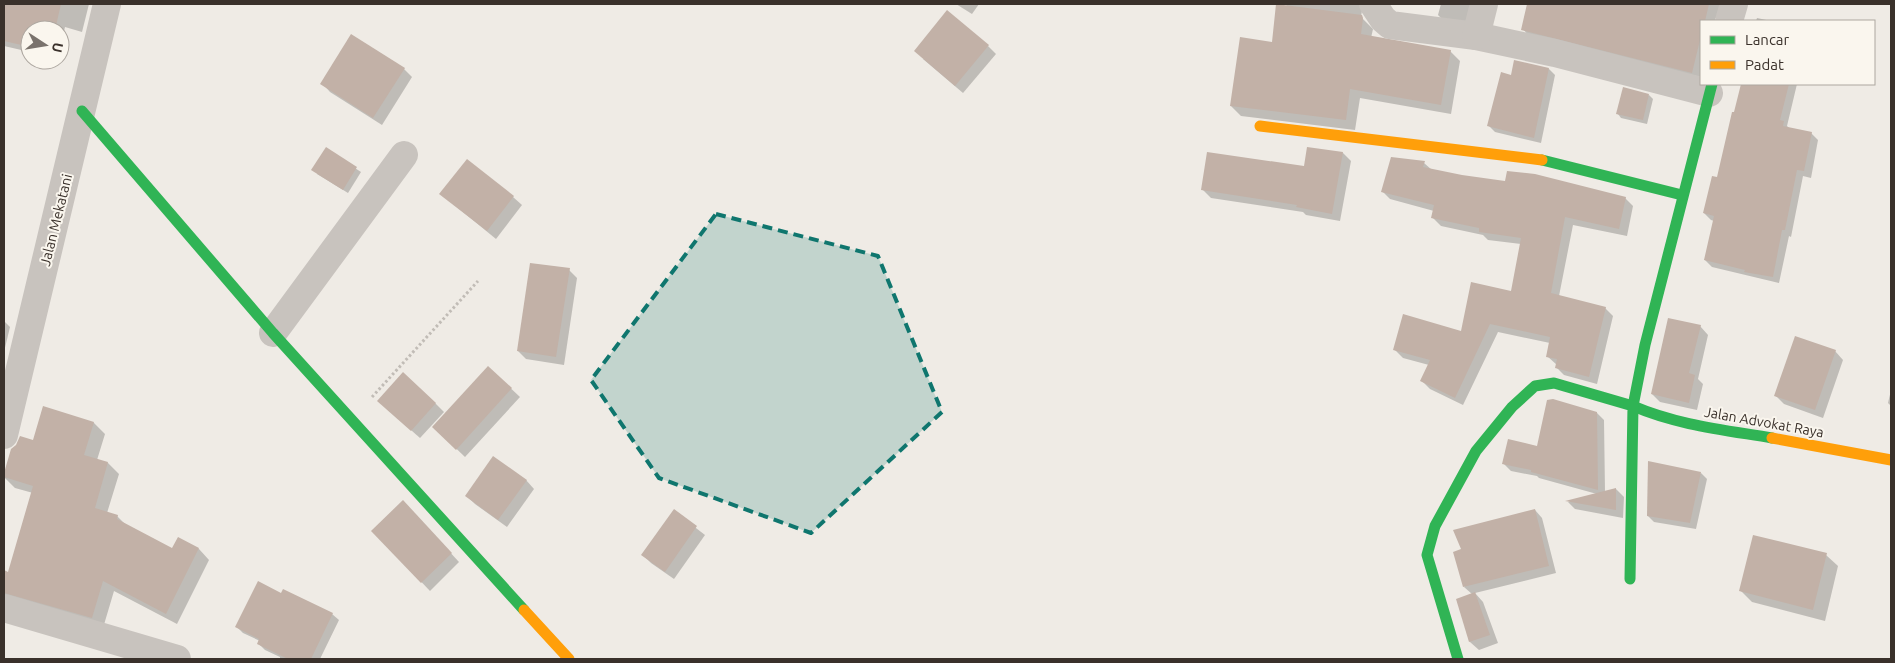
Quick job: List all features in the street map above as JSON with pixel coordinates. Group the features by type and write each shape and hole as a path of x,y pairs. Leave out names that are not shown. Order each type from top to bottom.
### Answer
{"street":[{"name":"Jalan Mekatani","path":"4,435 107,4"},
{"path":"1373,4 1383,20 1390,25 1476,36 1711,88 1682,195 1638,377 1633,406 1630,579"},
{"path":"1476,36 1484,4"},
{"path":"1729,20 1734,4"},
{"path":"82,111 273,333 569,659"},
{"path":"1260,126 1538,159 1682,195"},
{"path":"273,333 404,156"},
{"name":"Jalan Advokat Raya","path":"1458,659 1427,555 1435,526 1476,451 1512,407 1535,386 1554,383 1677,421 1891,460"},
{"path":"4,608 177,659"}],"path":[{"path":"351,420 478,281"}],"highlighted area":[{"path":"716,214 878,256 942,412 811,533 659,478 591,380"}],"building":[{"path":"4,4 61,4 57,20 20,20 20,45 4,41"},
{"path":"1276,4 1362,15 1361,34 1451,50 1441,105 1350,89 1346,120 1230,106 1240,37 1272,42"},
{"path":"1527,4 1709,4 1705,20 1700,20 1700,40 1692,73 1521,30"},
{"path":"947,10 989,45 955,86 914,51"},
{"path":"351,34 405,68 373,118 320,84"},
{"path":"1514,60 1549,68 1534,138 1487,126 1501,72 1511,75"},
{"path":"1741,85 1789,85 1780,120 1784,121 1783,126 1812,132 1804,171 1797,170 1785,230 1782,230 1773,277 1744,272 1745,270 1704,260 1714,216 1703,213 1712,176 1717,177 1732,112 1734,112"},
{"path":"1623,87 1649,94 1643,120 1616,114"},
{"path":"326,147 357,167 343,190 311,170"},
{"path":"1307,147 1343,152 1332,214 1296,207 1297,205 1201,190 1207,152 1304,166"},
{"path":"1391,157 1425,161 1423,167 1505,181 1507,171 1535,174 1626,197 1619,229 1565,217 1551,293 1606,307 1589,377 1555,368 1557,359 1546,357 1550,337 1490,324 1455,398 1420,381 1430,360 1393,350 1403,314 1461,331 1471,282 1511,291 1521,238 1479,232 1479,228 1431,218 1434,205 1381,192"},
{"path":"467,159 514,196 487,231 439,194"},
{"path":"530,263 570,268 556,357 517,351"},
{"path":"1668,318 1701,325 1689,373 1695,375 1689,403 1651,394"},
{"path":"1795,336 1836,350 1815,410 1774,396"},
{"path":"488,366 512,388 456,450 432,427"},
{"path":"403,372 436,403 411,431 377,401"},
{"path":"1553,399 1597,412 1598,490 1531,472 1531,470 1502,464 1508,439 1537,446 1547,400"},
{"path":"43,406 94,422 84,455 108,462 95,508 118,515 117,519 172,548 178,537 199,548 166,614 103,581 92,618 4,593 4,570 8,572 33,486 4,477 4,473 11,449 16,445 20,436 33,440"},
{"path":"493,456 527,480 498,520 465,496"},
{"path":"1648,461 1701,472 1690,523 1647,516"},
{"path":"1616,488 1616,510 1565,501"},
{"path":"403,500 452,553 421,583 371,531"},
{"path":"674,509 697,526 665,572 641,555"},
{"path":"1535,509 1549,566 1463,587 1453,552 1461,549 1453,530"},
{"path":"1753,535 1827,553 1813,610 1739,591"},
{"path":"258,581 281,593 283,589 333,613 311,659 288,659 257,644 259,639 235,627"},
{"path":"1475,592 1490,635 1469,642 1456,599"}],"traffic: fast":[{"path":"1712,85 1645,345 1633,406 1650,413 1684,422 1772,438"},
{"path":"82,111 273,333 524,610"},
{"path":"1542,160 1682,195"},
{"path":"1458,659 1427,555 1435,526 1476,451 1512,407 1535,386 1554,383 1633,406 1630,579"}],"traffic: slow":[{"path":"1260,126 1542,160"},
{"path":"1772,438 1891,460"},
{"path":"524,610 569,659"}]}
